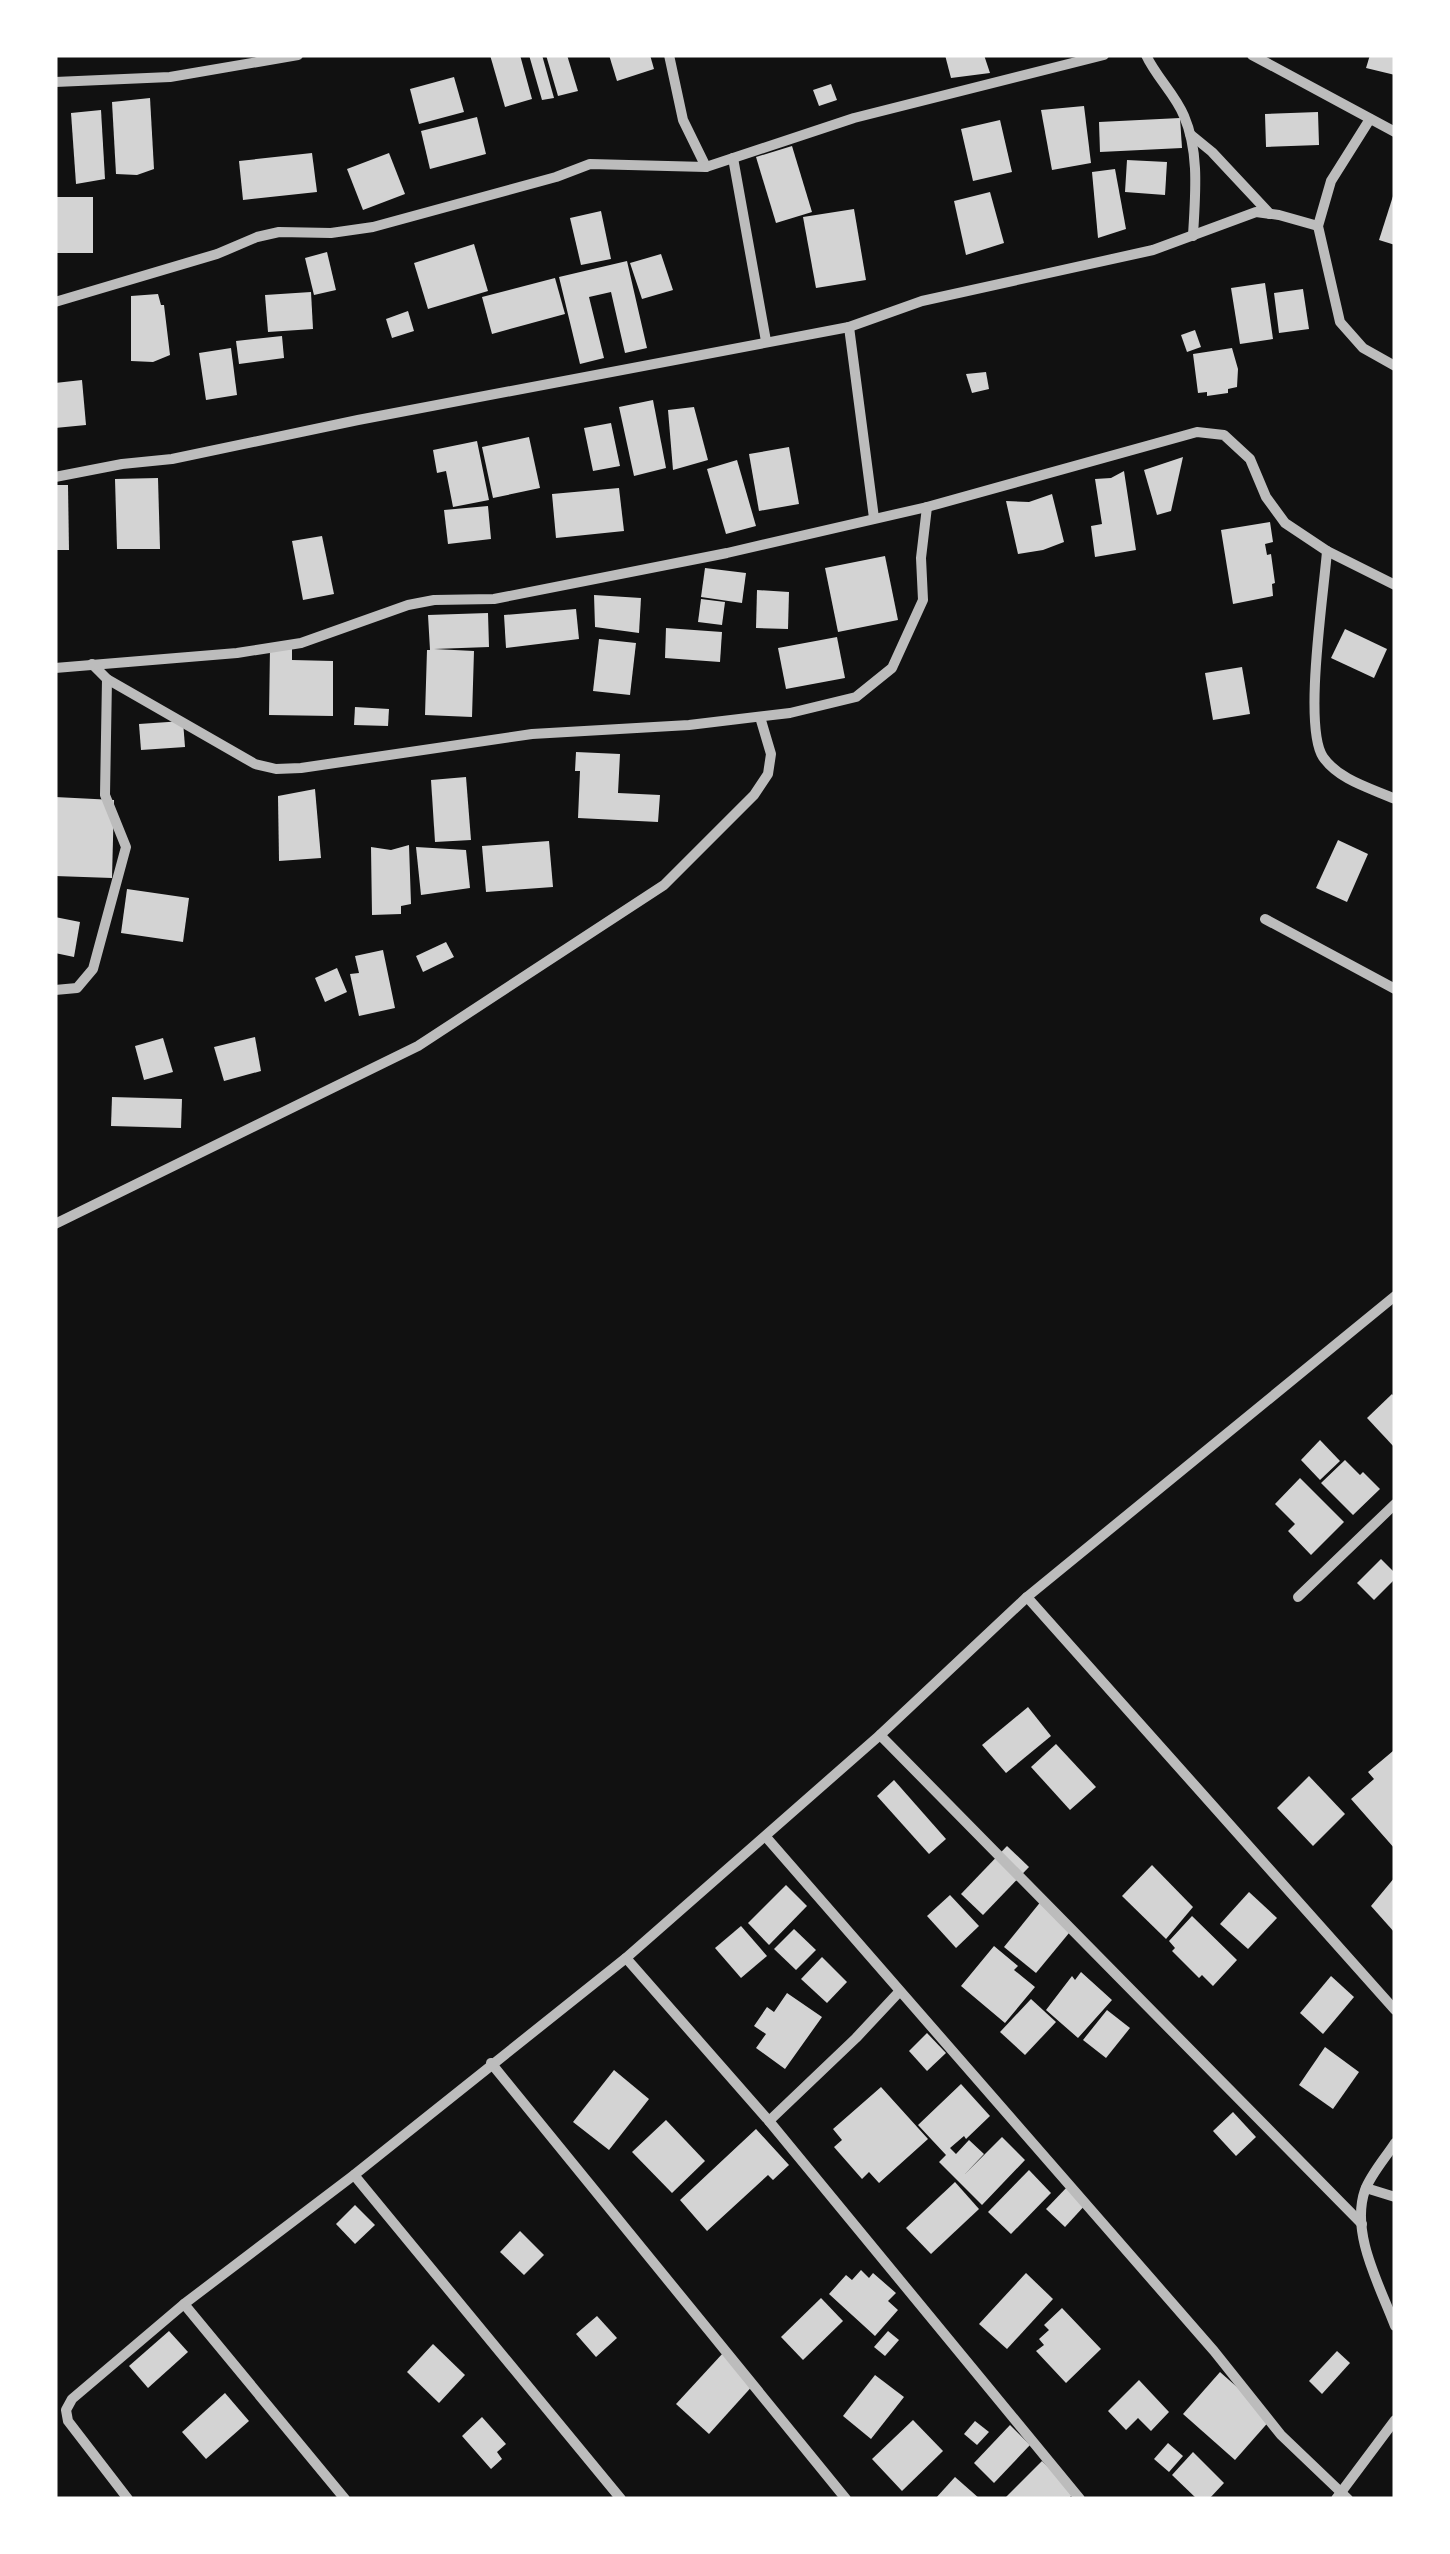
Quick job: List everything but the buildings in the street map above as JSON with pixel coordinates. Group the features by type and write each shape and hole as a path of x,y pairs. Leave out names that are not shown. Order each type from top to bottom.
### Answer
{"street":[{"path":"55,82 170,77 298,55"},
{"path":"669,55 683,120 706,168"},
{"path":"55,302 217,254 257,236 373,227 556,177 590,164 706,168 854,118 1104,55"},
{"path":"1146,55 1184,114 1190,134 1196,173 1193,236"},
{"path":"1252,55 1395,132"},
{"path":"1276,68 1284,55"},
{"path":"1370,118 1331,181 1318,226 1340,322 1363,348 1395,366"},
{"path":"1190,134 1270,214"},
{"path":"733,158 766,340"},
{"path":"55,477 172,458 766,340 849,327 922,301 1153,250 1256,212 1318,226"},
{"path":"849,327 874,518"},
{"path":"55,668 237,653 300,643 408,604 494,599 727,553 927,507 1197,432 1224,435 1250,459 1266,497 1284,522 1327,551 1395,584"},
{"path":"92,664 107,679 255,764 276,768 302,768 532,734 790,714 856,697 892,668 923,600 921,558 927,507"},
{"path":"1327,551 1314,723 1321,755 1338,774 1395,799"},
{"path":"55,990 78,988 93,969 126,847 104,795 107,679"},
{"path":"55,1224 418,1046 664,885 754,795 768,774 772,754 760,717"},
{"path":"1265,919 1395,989"},
{"path":"128,2499 68,2421 66,2410 72,2399 184,2304 354,2176 626,1958 880,1735 1026,1598 1395,1296"},
{"path":"1298,1597 1395,1504"},
{"path":"1026,1598 1395,2010"},
{"path":"880,1735 1362,2224"},
{"path":"766,1837 1214,2351 1281,2435 1342,2497 1395,2420"},
{"path":"626,1958 769,2121 1080,2499"},
{"path":"769,2121 899,1992"},
{"path":"491,2063 846,2499"},
{"path":"1395,2143 1366,2188 1362,2224 1367,2252 1395,2326"},
{"path":"354,2176 621,2499"},
{"path":"1366,2188 1395,2196"},
{"path":"184,2304 345,2499"}]}
